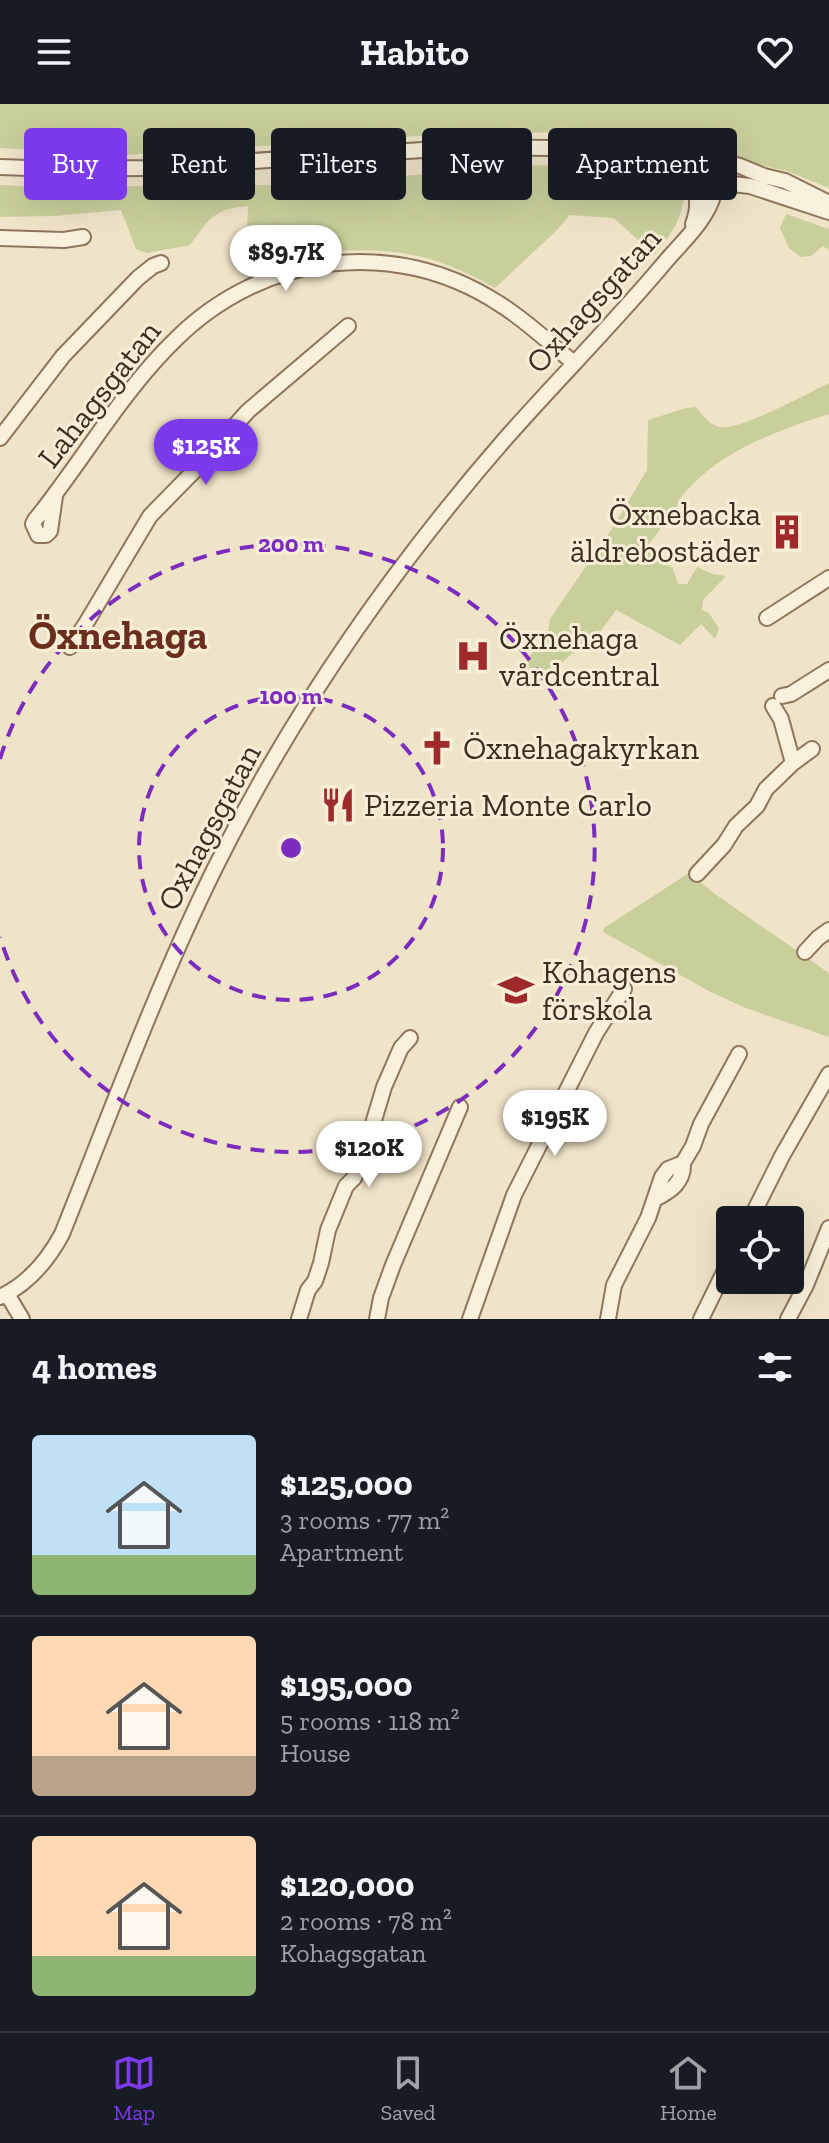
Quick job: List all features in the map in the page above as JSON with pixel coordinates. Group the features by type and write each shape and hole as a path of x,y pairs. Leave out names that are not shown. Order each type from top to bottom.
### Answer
{"street":[{"path":"0,167 144,168 469,147 548,148"},
{"path":"737,166 785,181 829,203"},
{"path":"737,174 764,176"},
{"path":"737,184 829,212"},
{"name":"Oxhagsgatan","path":"689,235 698,200"},
{"path":"697,210 702,200"},
{"name":"Oxhagsgatan","path":"4,1295 29,1278 52,1253 62,1234 196,907 235,829 316,689 372,606 436,521 506,438 689,235 711,200"},
{"path":"0,238 52,240 83,237"},
{"name":"Lahagsgatan","path":"55,496 140,380 184,331 237,292 265,279 318,265 372,262 451,278 506,308 574,363"},
{"path":"0,438 63,356 138,278 161,263"},
{"path":"70,647 150,516 248,411 348,326"},
{"path":"767,618 829,578"},
{"path":"793,763 777,701 829,670"},
{"path":"697,874 724,845 736,826 757,806 766,789 812,749"},
{"path":"805,952 829,930"},
{"path":"471,1319 514,1195 596,1033 624,989"},
{"path":"299,1319 321,1263 328,1230 346,1186 354,1178 363,1157 384,1087 401,1048 410,1038"},
{"path":"608,1319 614,1285 648,1218 662,1177 668,1169 683,1163 739,1054"},
{"path":"757,1206 829,1074"},
{"path":"377,1319 393,1265 460,1107"},
{"path":"788,1319 806,1285 829,1228"},
{"path":"701,1319 716,1288"},
{"path":"4,1295 22,1319"}],"green space":[{"path":"0,104 829,104 829,188 787,171 737,160 737,128 548,128 548,132 532,133 532,128 422,128 422,136 406,137 406,128 271,128 271,145 255,146 255,128 143,128 143,154 127,155 127,128 24,128 24,149 0,148"},
{"path":"532,166 548,166 548,200 683,200 683,203 670,234 654,255 614,218 570,215 495,288 450,266 385,251 341,251 275,258 247,228 248,206 213,216 190,245 147,253 136,249 121,210 0,217 0,185 24,186 24,200 127,200 127,186 143,186 143,200 255,200 255,185 271,185 271,200 406,200 406,176 422,174 422,200 532,200"},
{"path":"786,214 829,229 829,250 823,246 811,256 800,257 789,248 780,228"},
{"path":"829,383 829,414 773,434 721,461 684,493 648,545 673,569 678,584 687,584 697,567 726,576 703,600 702,610 708,612 719,628 715,639 701,624 680,645 616,610 586,652 575,651 539,683 520,689 510,681 548,633 550,619 613,527 647,470 648,420 696,407 713,424 729,427 757,418"},
{"path":"689,873 829,973 829,1037 743,1007 603,932 604,928"}],"place":[{"name":"Öxnebacka äldrebostäder","path":"787,532"},
{"name":"Öxnehaga vårdcentral","path":"473,656"},
{"name":"Öxnehagakyrkan","path":"437,748"},
{"name":"Pizzeria Monte Carlo","path":"338,805"},
{"name":"Kohagens förskola","path":"516,990"}],"district":[{"name":"Öxnehaga","path":"118,635"}]}
